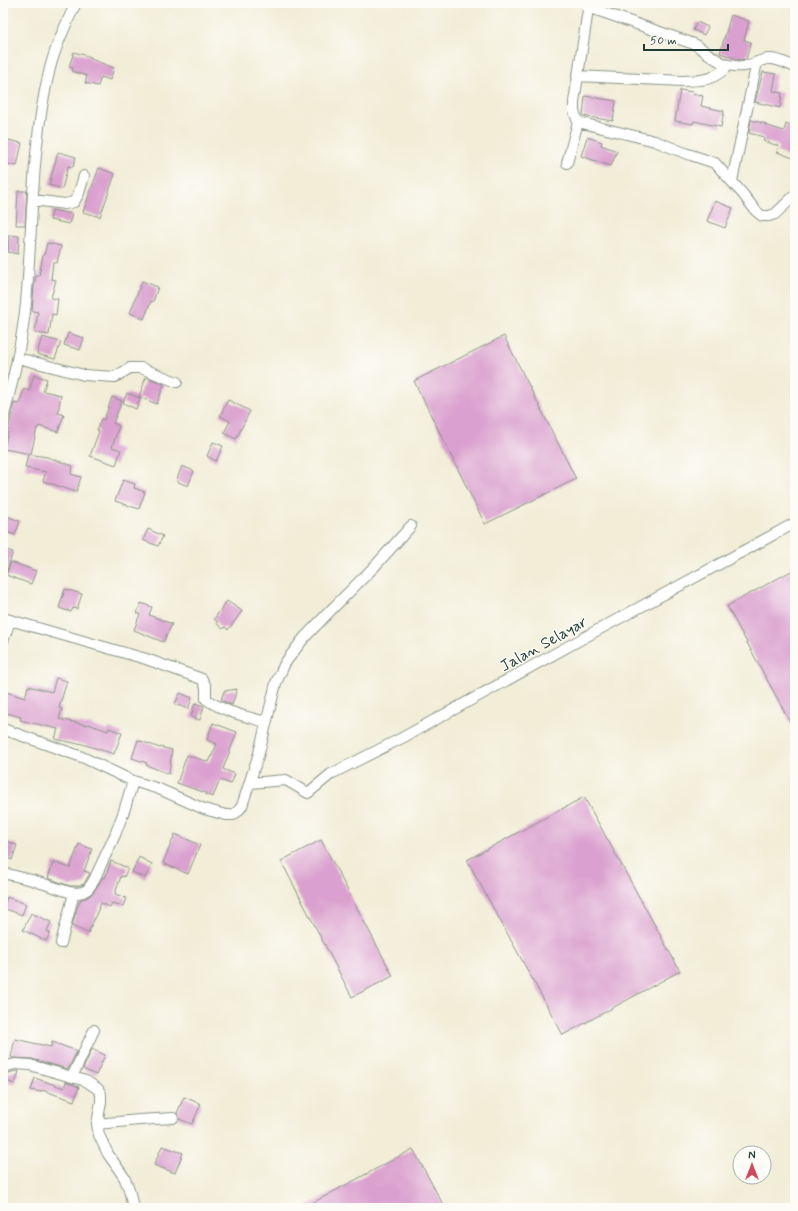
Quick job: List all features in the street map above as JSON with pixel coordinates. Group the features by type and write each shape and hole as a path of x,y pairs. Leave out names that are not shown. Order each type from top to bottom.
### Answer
{"street":[{"path":"3,419 18,358 26,304 35,162 42,108 54,52 76,3"},
{"path":"567,163 578,122 574,111 574,102 588,5 694,44 722,63 745,66 767,59 773,59 795,67"},
{"path":"732,182 757,62"},
{"path":"578,76 697,81 715,77 729,65"},
{"path":"578,122 655,142 714,163 762,216 775,214 795,196"},
{"path":"33,200 65,204 72,203 79,193 84,176"},
{"path":"18,358 84,375 115,376 130,368 141,368 177,382"},
{"name":"Jalan Selayar","path":"250,783 286,780 308,793 331,774 402,738 589,634 795,523"},
{"path":"3,729 82,757 133,781 159,789 204,809 226,815 233,815 238,812 242,806 250,783 276,683 285,663 304,638 375,566 411,526"},
{"path":"3,641 6,620 146,659 202,679 206,687 206,699 214,705 225,710 266,722"},
{"path":"3,873 74,893 83,892 88,889 93,882 115,836 133,781"},
{"path":"62,943 74,893"},
{"path":"72,1077 94,1030"},
{"path":"3,1068 22,1064 86,1081 98,1089 101,1094 100,1111 97,1124 99,1135 108,1154 124,1177 129,1189 133,1208"},
{"path":"97,1124 145,1119 173,1118"}],"building":[{"path":"731,15 749,21 744,40 751,42 746,59 740,60 720,53"},
{"path":"697,22 708,27 704,35 693,30"},
{"path":"74,52 91,57 91,59 114,68 110,80 101,77 98,86 85,83 87,76 72,71 73,68 69,67"},
{"path":"763,72 776,74 773,91 782,93 780,108 755,102"},
{"path":"680,90 693,92 692,94 703,96 701,106 724,111 721,127 694,121 693,124 675,121"},
{"path":"585,96 616,101 613,121 583,116"},
{"path":"751,120 784,131 786,124 795,127 795,152 793,158 777,152 779,146 763,141 764,137 749,133"},
{"path":"587,137 602,142 601,145 617,151 611,166 581,156"},
{"path":"8,140 22,143 17,166 3,163"},
{"path":"58,152 76,157 73,167 68,166 62,189 49,185"},
{"path":"99,168 115,174 100,217 83,212"},
{"path":"18,191 27,191 25,225 16,225"},
{"path":"715,201 733,208 725,228 707,221"},
{"path":"52,210 72,214 69,224 50,220"},
{"path":"9,235 19,236 18,254 8,252"},
{"path":"47,243 61,246 57,263 53,262 51,279 56,280 51,298 58,299 56,315 52,314 49,335 35,333 38,312 32,311 36,276 39,276"},
{"path":"142,281 158,287 153,302 151,301 144,319 130,313"},
{"path":"68,333 84,338 80,350 64,345"},
{"path":"504,336 576,479 485,524 414,381"},
{"path":"42,337 61,342 55,359 37,354"},
{"path":"34,375 47,379 43,391 61,395 58,413 64,415 58,432 39,426 37,428 31,454 4,449 14,403 19,404 24,389 29,391"},
{"path":"146,377 164,384 157,404 139,397"},
{"path":"127,393 140,398 136,409 123,403"},
{"path":"112,397 122,401 113,423 119,426 112,447 121,450 116,465 90,456 99,431 97,430 101,419 104,420"},
{"path":"228,400 250,411 236,439 224,433 230,421 220,416"},
{"path":"213,442 223,446 216,461 207,456"},
{"path":"28,454 47,457 73,466 71,474 81,477 76,492 43,481 46,472 25,468"},
{"path":"182,466 194,471 188,486 176,481"},
{"path":"123,480 135,484 134,488 145,492 139,509 115,501"},
{"path":"3,515 20,521 15,535 3,531"},
{"path":"148,529 163,536 158,546 143,540"},
{"path":"3,549 13,552 5,576 3,576"},
{"path":"11,562 36,571 31,584 6,575"},
{"path":"795,569 795,731 727,606"},
{"path":"65,589 82,594 77,609 73,608 71,612 59,608"},
{"path":"227,601 242,611 228,630 225,627 223,629 214,619"},
{"path":"141,603 152,607 149,615 172,624 163,642 134,630 140,614 137,613"},
{"path":"56,678 67,681 59,708 62,709 59,719 88,724 108,731 109,728 122,733 114,754 79,743 55,739 58,729 20,720 21,717 3,712 3,691 25,698 28,686 52,692"},
{"path":"237,689 232,705 221,700 224,691"},
{"path":"180,693 192,698 188,709 175,704"},
{"path":"195,703 204,706 200,720 191,717"},
{"path":"213,723 237,732 223,769 235,774 231,784 220,780 213,797 177,783 187,755 209,762 217,744 207,740"},
{"path":"138,740 160,748 172,750 169,774 146,765 147,763 132,758"},
{"path":"584,797 680,971 563,1035 467,860"},
{"path":"175,834 200,845 188,874 163,863"},
{"path":"3,840 17,845 12,860 3,857"},
{"path":"321,840 393,976 352,997 281,861"},
{"path":"79,844 92,849 84,871 90,873 84,884 70,886 48,878 53,863 70,868"},
{"path":"139,857 152,864 145,878 132,872"},
{"path":"111,861 128,868 124,877 121,876 115,894 126,898 123,906 112,903 110,907 101,903 88,933 72,926 81,899 86,898 93,893 103,877 105,878"},
{"path":"7,897 26,904 22,915 3,908"},
{"path":"31,913 51,922 47,931 50,933 46,941 23,930"},
{"path":"15,1039 51,1047 52,1042 77,1051 68,1069 32,1059 12,1058"},
{"path":"92,1049 105,1055 96,1075 83,1069"},
{"path":"19,1071 15,1084 6,1081 8,1073"},
{"path":"35,1078 64,1088 66,1082 79,1087 74,1101 42,1090 41,1092 31,1090"},
{"path":"184,1097 201,1104 192,1124 179,1119 177,1113"},
{"path":"162,1146 183,1153 175,1173 154,1165"},
{"path":"413,1149 445,1208 303,1208"}]}
